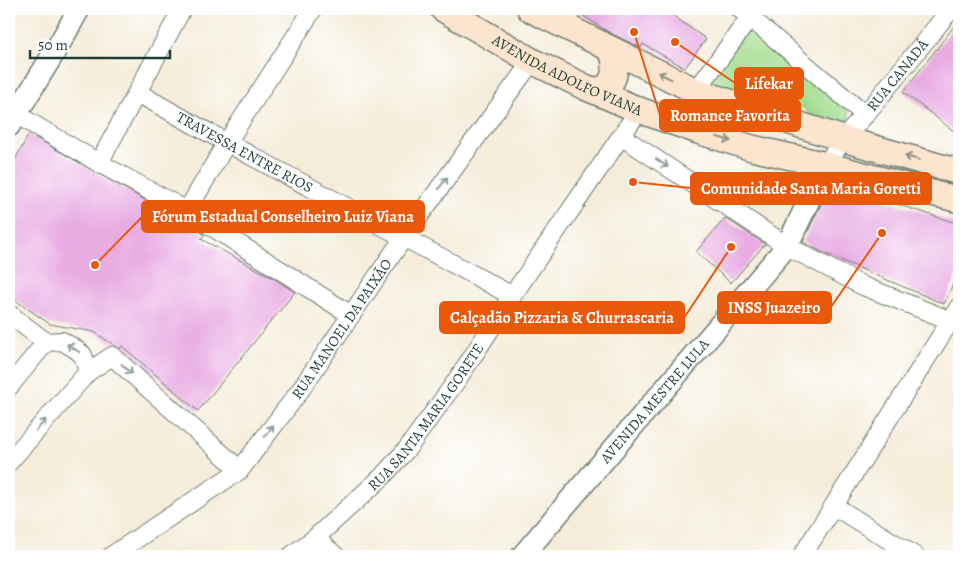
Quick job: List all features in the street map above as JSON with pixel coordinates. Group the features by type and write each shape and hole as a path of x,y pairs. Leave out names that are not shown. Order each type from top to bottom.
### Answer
{"main road":[{"name":"AVENIDA ADOLFO VIANA","path":"443,9 532,60 592,90 639,110 743,145 959,200"},
{"path":"530,9 567,17 610,49 696,91 843,139 959,172"},
{"path":"592,90 603,89 614,75 616,64 610,49"}],"street":[{"path":"79,9 57,48 11,117 187,211 351,314"},
{"path":"99,163 182,9"},
{"path":"187,211 226,144 313,9"},
{"name":"RUA CANADÁ","path":"826,165 843,139 865,115 951,9"},
{"path":"696,91 749,11 865,115"},
{"name":"RUA MANOEL DA PAIXÃO","path":"111,556 240,470 299,392 404,236 532,60"},
{"name":"TRAVESSA ENTRE RIOS","path":"138,93 226,144 404,236 512,296"},
{"name":"RUA SANTA MARIA GORETE","path":"291,556 315,538 382,477 407,449 457,380 639,110"},
{"path":"622,136 787,246 863,286 956,318 802,556"},
{"name":"AVENIDA MESTRE LULA","path":"522,556 787,246 826,165"},
{"path":"9,314 46,342 62,341 74,348 83,356 88,372"},
{"path":"9,387 46,342"},
{"path":"9,462 88,372 112,356 240,470"},
{"path":"834,506 915,556"},
{"path":"315,538 336,556"}],"green space":[{"path":"746,31 751,32 849,112 849,120 844,127 816,120 804,108 730,88 717,89 706,83"}],"building":[{"path":"583,9 654,9 665,16 669,13 706,39 685,68 643,44 641,48 610,33 582,15"},
{"path":"959,20 959,135 903,92"},
{"path":"29,134 201,232 204,235 201,239 295,292 198,411 122,346 120,349 94,332 50,324 9,296 9,171"},
{"path":"831,183 959,224 959,271 944,304 824,253 803,242"},
{"path":"725,218 765,244 731,283 696,252"}],"place":[{"name":"Romance Favorita","path":"634,32"},
{"name":"Lifekar","path":"675,42"},
{"name":"Comunidade Santa Maria Goretti","path":"633,182"},
{"name":"INSS Juazeiro","path":"882,233"},
{"name":"Calçadão Pizzaria & Churrascaria","path":"731,247"},
{"name":"Fórum Estadual Conselheiro Luiz Viana","path":"95,265"}]}
